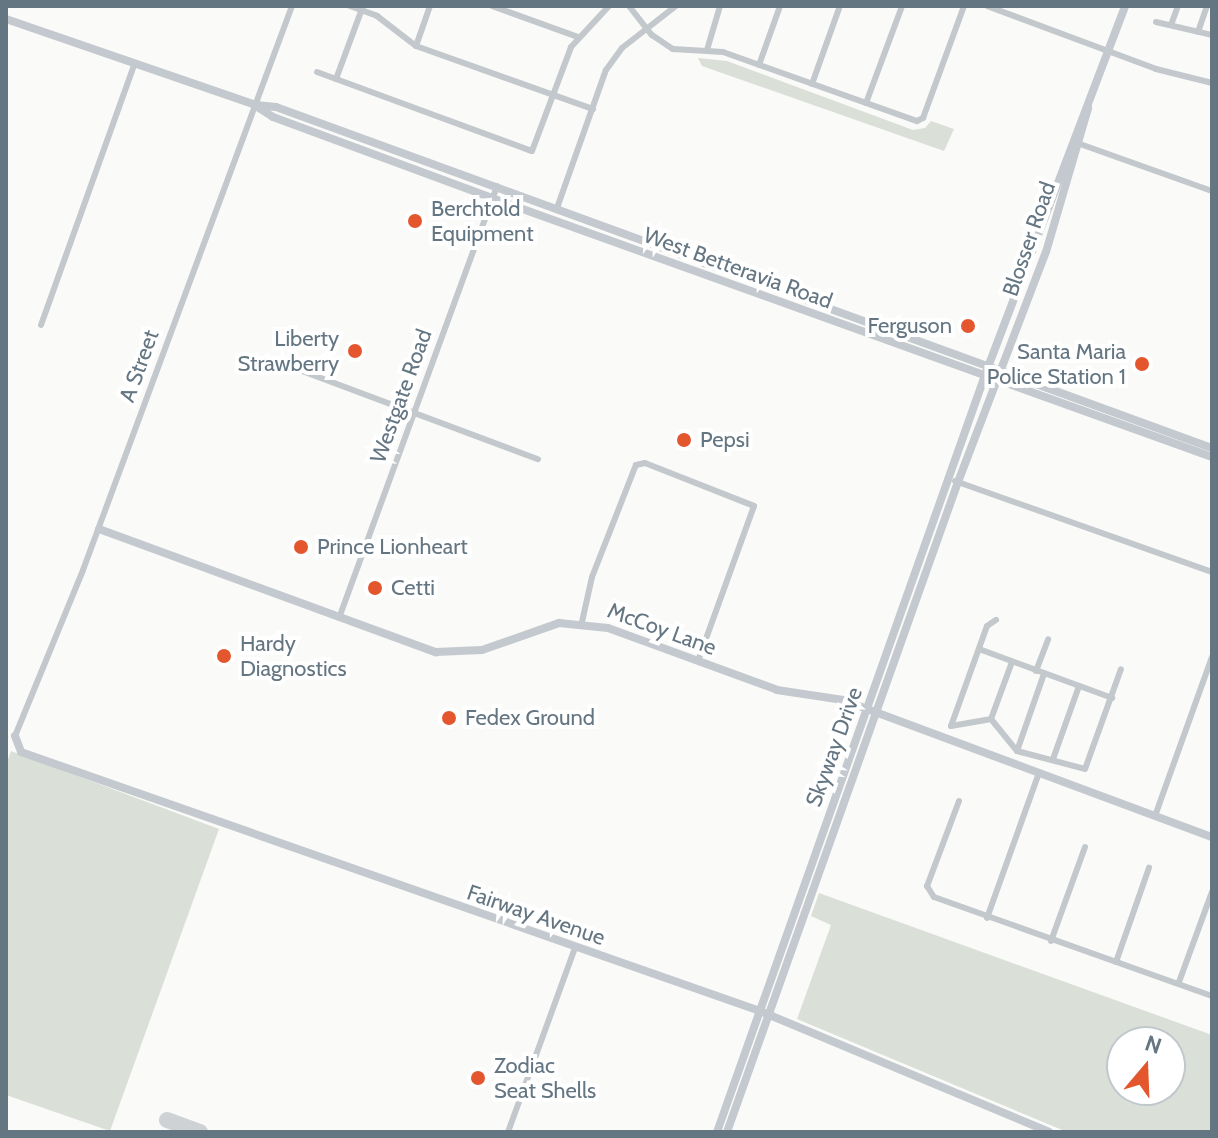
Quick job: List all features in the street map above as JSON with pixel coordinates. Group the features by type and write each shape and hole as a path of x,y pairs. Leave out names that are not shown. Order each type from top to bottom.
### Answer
{"street":[{"name":"A Street","path":"15,736 99,529 292,6"},
{"path":"350,6 362,8 416,46 593,109"},
{"path":"416,46 430,6"},
{"path":"492,6 578,37"},
{"path":"317,72 348,87 532,151 578,37 609,6"},
{"path":"629,6 648,30 673,49 707,50 759,65 917,121 923,118 964,6"},
{"path":"557,208 614,57 676,6"},
{"path":"707,50 720,6"},
{"path":"759,65 780,6"},
{"path":"812,84 840,6"},
{"path":"866,103 902,6"},
{"path":"987,6 1109,51 1212,83"},
{"name":"Blosser Road","path":"985,375 1125,6"},
{"path":"1171,25 1178,6"},
{"path":"1198,32 1207,6"},
{"path":"336,79 362,8"},
{"name":"West Betteravia Road","path":"6,19 256,105 276,107 1212,448"},
{"path":"1156,22 1212,35"},
{"path":"41,325 134,65"},
{"name":"West Betteravia Road","path":"256,105 273,117 492,198 1212,457"},
{"name":"Blosser Road","path":"997,379 1080,144 1088,108"},
{"path":"1080,144 1212,191"},
{"name":"Westgate Road","path":"339,618 497,186"},
{"path":"286,365 538,459"},
{"name":"Skyway Drive","path":"872,711 985,375"},
{"name":"Skyway Drive","path":"717,1132 764,1013 872,711 997,379"},
{"path":"582,622 592,577 636,465 645,463 754,506 698,661"},
{"path":"948,478 1212,572"},
{"name":"McCoy Lane","path":"99,529 415,647 452,654 482,650 541,626 582,622 793,695 828,697 872,711 1212,837"},
{"path":"991,719 951,726 989,622 996,620"},
{"path":"1036,671 1048,639"},
{"path":"979,649 1112,698"},
{"path":"1155,816 1212,657"},
{"path":"991,719 1012,662"},
{"path":"991,719 1017,751 1085,769 1121,669"},
{"path":"1017,751 1044,674"},
{"path":"1053,759 1079,686"},
{"name":"Fairway Avenue","path":"15,736 21,752 764,1013 1043,1131"},
{"path":"987,918 1039,773"},
{"path":"959,801 928,891 987,918 1179,982 1212,996"},
{"path":"1051,941 1085,847"},
{"path":"1116,962 1149,868"},
{"path":"1179,982 1212,892"},
{"path":"508,1132 575,948"},
{"name":"Skyway Drive","path":"727,1132 764,1013"}],"shaded area":[{"path":"698,58 727,61 913,130 925,128 931,121 954,129 944,151 702,66"},
{"path":"11,751 219,829 110,1131 6,1095 6,765"},
{"path":"819,893 1212,1035 1212,1132 1067,1132 797,1019 831,925 811,916"}],"taxiway":[{"path":"167,1120 200,1132"}],"place":[{"name":"Berchtold Equipment","path":"415,221"},
{"name":"Ferguson","path":"968,326"},
{"name":"Liberty Strawberry","path":"355,351"},
{"name":"Santa Maria Police Station 1","path":"1142,364"},
{"name":"Pepsi","path":"684,440"},
{"name":"Prince Lionheart","path":"301,547"},
{"name":"Cetti","path":"375,588"},
{"name":"Hardy Diagnostics","path":"224,656"},
{"name":"Fedex Ground","path":"449,718"},
{"name":"Zodiac Seat Shells","path":"478,1078"}]}
